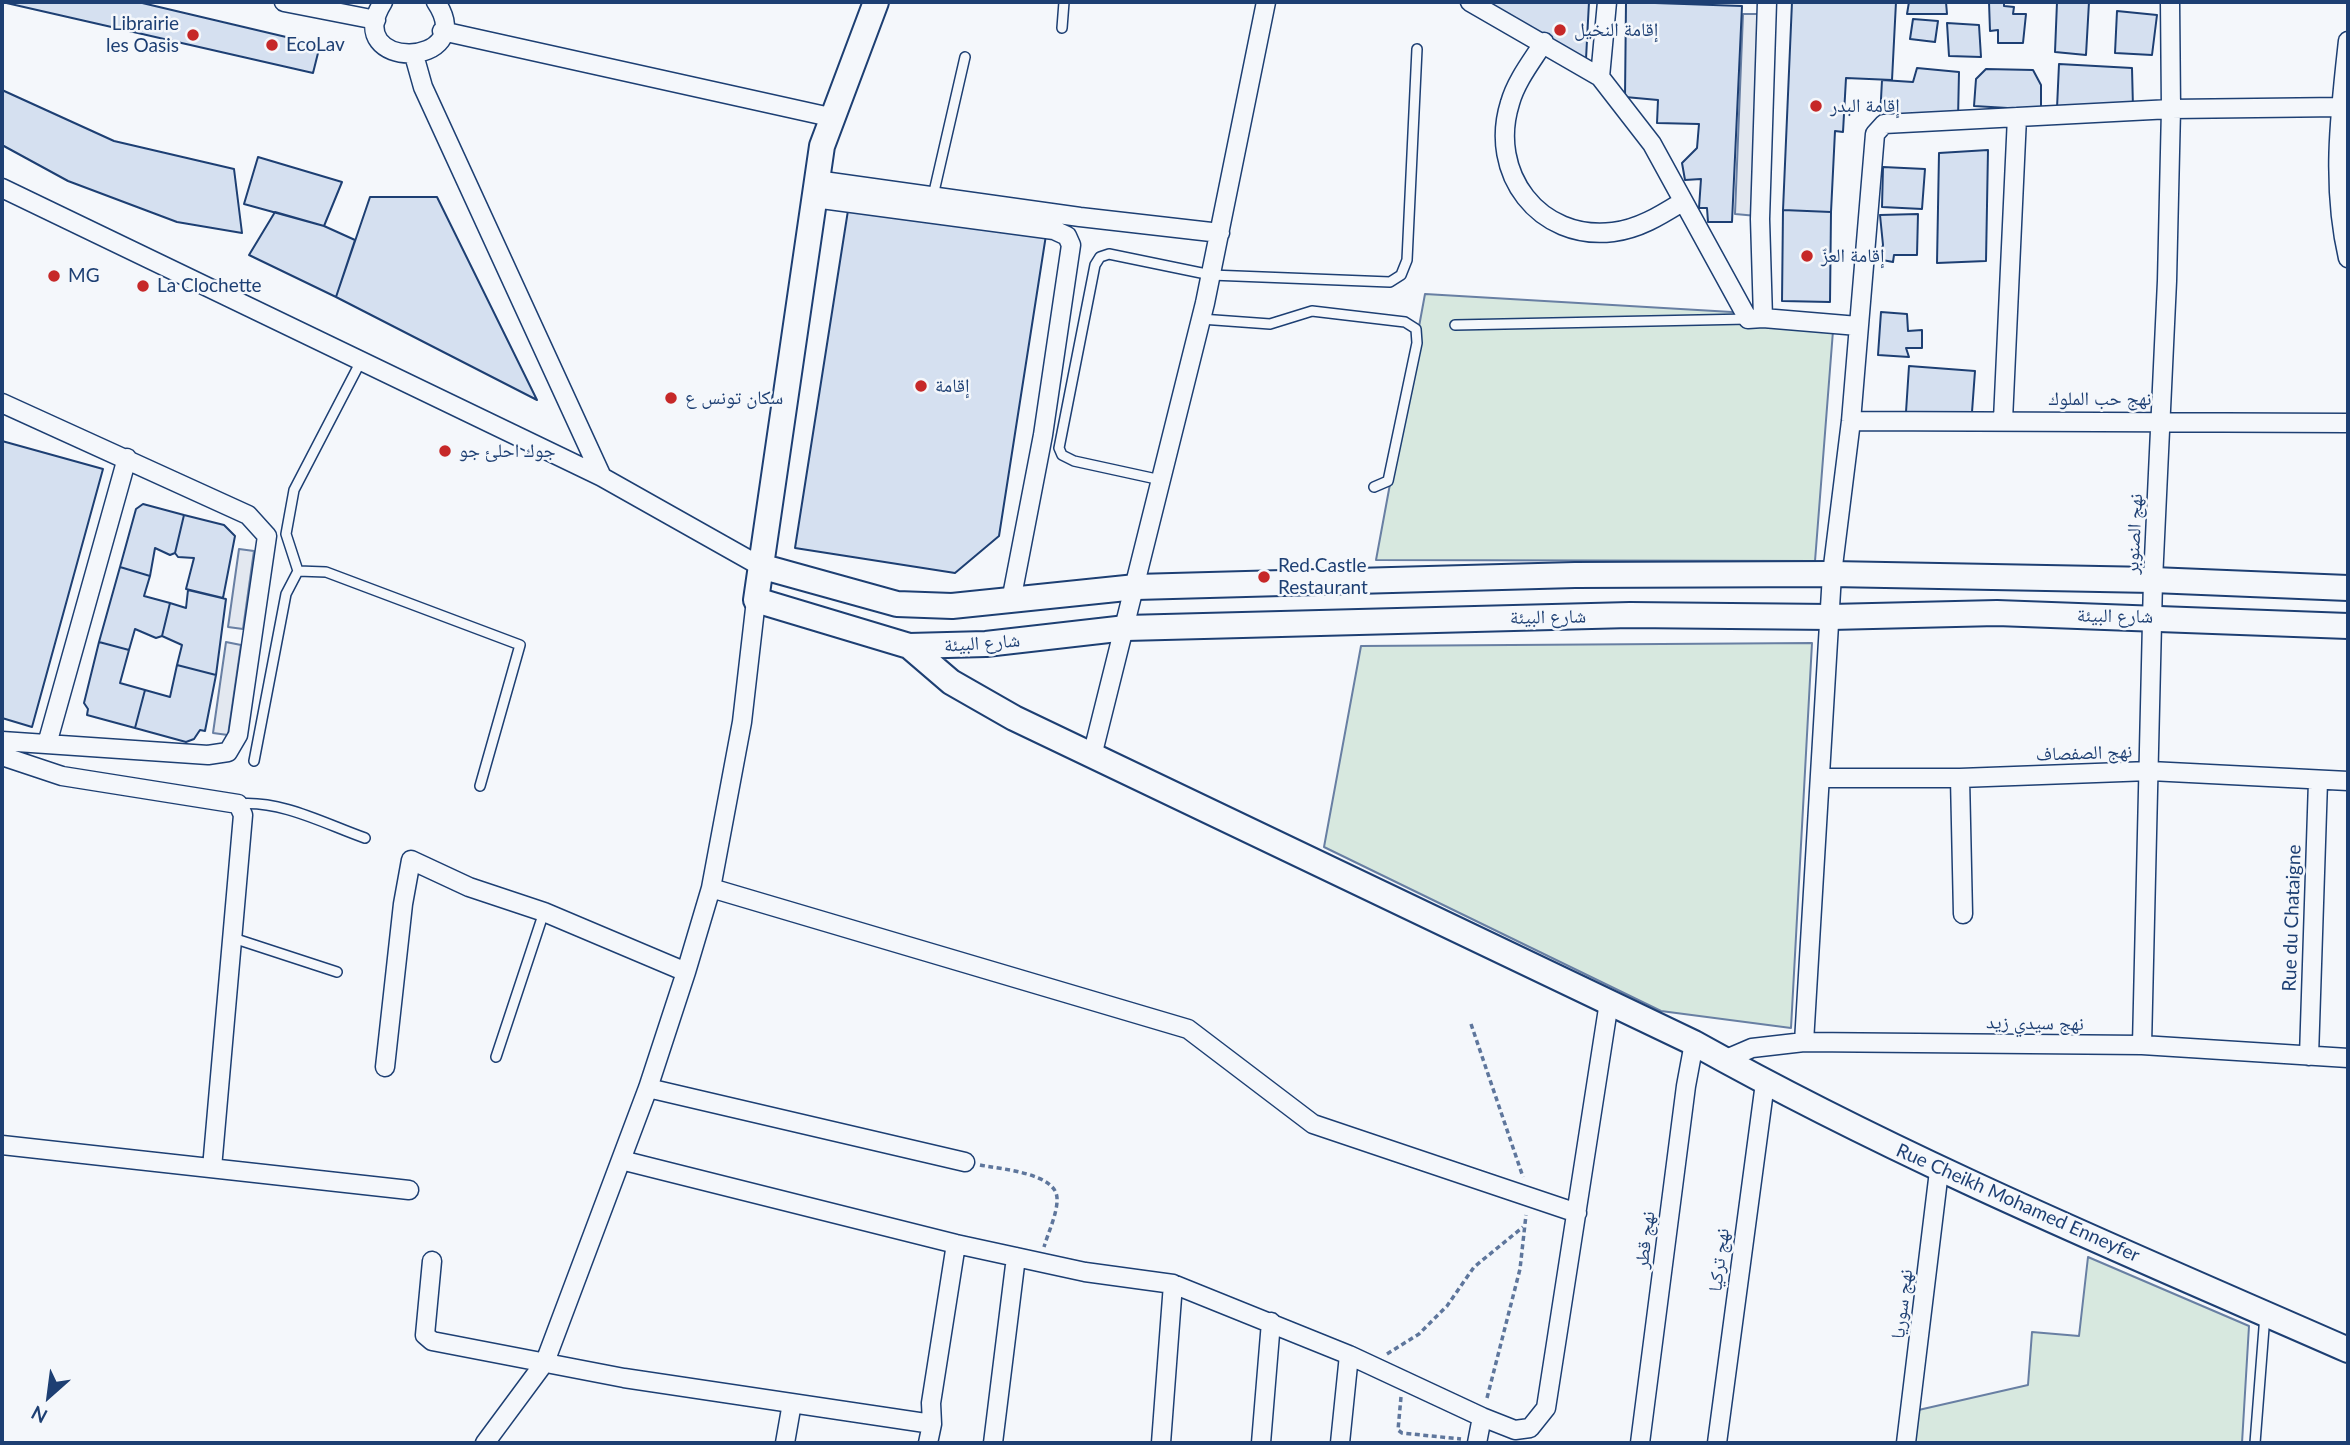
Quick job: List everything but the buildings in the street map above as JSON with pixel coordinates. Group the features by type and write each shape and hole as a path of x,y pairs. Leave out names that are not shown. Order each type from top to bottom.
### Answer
{"street":[{"path":"284,2 376,20"},
{"path":"383,2 376,20 377,30 386,47 395,52 414,55 432,47 442,31 443,20 436,2"},
{"path":"485,1443 545,1363 648,1088 711,888 742,722 760,566 815,189 830,117 876,2"},
{"path":"1092,756 1201,320 1266,2"},
{"path":"1470,2 1544,42 1600,77 1652,144 1682,202 1755,318"},
{"path":"1600,77 1607,2"},
{"path":"1755,318 1767,2"},
{"name":"نهج الصنوبر","path":"2143,1045 2153,580 2162,420 2171,109 2169,2"},
{"path":"442,31 830,117"},
{"path":"2348,41 2337,140 2339,191 2348,258"},
{"path":"1544,42 1510,102 1505,127 1505,152 1515,184 1532,207 1559,225 1587,232 1614,232 1649,222 1682,202"},
{"path":"414,55 423,87 601,477"},
{"path":"1804,1042 1832,574 1851,421 1875,134 1884,124 2171,109 2341,107"},
{"path":"2003,420 2017,117"},
{"path":"2,188 601,477 760,566"},
{"path":"815,189 933,196 1220,233"},
{"path":"815,189 1054,230 1067,236 1071,246 1043,435 1011,601"},
{"path":"1755,318 1858,326"},
{"path":"2,403 127,458 248,516 267,536 238,735 228,752 208,755 2,741"},
{"name":"نهج حب الملوك","path":"1851,421 2162,420 2348,423"},
{"path":"47,744 127,458"},
{"name":"شارع البيئة","path":"760,566 897,604 952,606 1136,587 1575,575 1832,574 2153,580 2348,588"},
{"name":"شارع البيئة","path":"756,600 909,646 986,644 1126,628 1617,615 1831,617 1997,613 2348,625"},
{"name":"Rue Cheikh Mohamed Enneyfer","path":"909,646 951,682 1014,718 1694,1043 1765,1083 1939,1171 2348,1350"},
{"path":"2,756 62,776 238,804 243,816 212,1168"},
{"name":"نهج الصفصاف","path":"1820,778 1960,778 2150,771 2348,781"},
{"path":"1960,778 1963,914"},
{"name":"Rue du Chataigne","path":"2309,1056 2318,781"},
{"path":"385,1067 403,904 411,860 469,887 544,912 686,972"},
{"path":"711,888 1188,1029 1313,1124 1577,1213"},
{"path":"621,1160 956,1244 1085,1272 1173,1284 1349,1355 1482,1417 1515,1430 1530,1428 1546,1408 1609,1002"},
{"name":"نهج سيدي زيد","path":"1724,1060 1752,1048 1804,1042 2143,1045 2348,1058"},
{"name":"نهج قطر","path":"1640,1443 1686,1086 1694,1043"},
{"name":"نهج تركيا","path":"1717,1443 1765,1083"},
{"path":"648,1088 965,1162"},
{"path":"2,1144 409,1190"},
{"name":"نهج سوريا","path":"1906,1443 1939,1171"},
{"path":"928,1443 932,1424 931,1403 956,1244"},
{"path":"993,1443 1016,1257"},
{"path":"432,1261 425,1335 432,1340 545,1363 932,1424"},
{"path":"1161,1443 1173,1284"},
{"path":"1261,1443 1271,1322"},
{"path":"1340,1443 1349,1355"},
{"path":"785,1443 792,1403"},
{"path":"1477,1442 1482,1417"}],"lane":[{"path":"1062,28 1064,2"},
{"path":"1161,480 1074,461 1062,455 1059,448 1095,265 1100,257 1109,254 1211,275 1390,282 1401,275 1407,260 1416,49"},
{"path":"933,196 965,57"},
{"path":"1201,320 1270,324 1312,311 1405,322 1416,329 1417,343 1388,481 1374,487"},
{"path":"1455,325 1755,318"},
{"path":"254,761 286,594 298,570 286,534 294,490 361,361"},
{"path":"298,570 326,572 520,645 480,786"},
{"path":"238,804 276,806 365,838"},
{"path":"496,1056 544,912"},
{"path":"233,938 337,972"},
{"path":"2255,1443 2265,1313"}],"path":[{"path":"1471,1024 1529,1195 1513,1298 1482,1417"},
{"path":"965,1162 1038,1177 1052,1185 1057,1198 1040,1262"},
{"path":"1366,1365 1419,1334 1447,1306 1474,1267 1525,1226"},
{"path":"1402,1381 1398,1430 1402,1433 1477,1442"}],"shaded area":[{"path":"1743,14 1767,14 1757,216 1735,214"},
{"path":"1425,294 1834,318 1815,561 1376,560"},
{"path":"239,549 254,551 243,629 228,627"},
{"path":"226,642 241,645 228,735 213,733"},
{"path":"1812,643 1791,1028 1661,1011 1324,847 1361,646"},
{"path":"2088,1257 2249,1326 2242,1443 1898,1443 1901,1414 2028,1385 2032,1332 2079,1336"}],"place":[{"name":"إقامة النخيل","path":"1560,30"},
{"name":"Librairie les Oasis","path":"193,35"},
{"name":"EcoLav","path":"272,45"},
{"name":"إقامة البدر","path":"1816,106"},
{"name":"إقامة العزّ","path":"1807,256"},
{"name":"MG","path":"54,276"},
{"name":"La Clochette","path":"143,286"},
{"name":"إقامة","path":"921,386"},
{"name":"سكان تونس ع","path":"671,398"},
{"name":"جوك احلئ جو","path":"445,451"},
{"name":"Red Castle Restaurant","path":"1264,577"}]}
